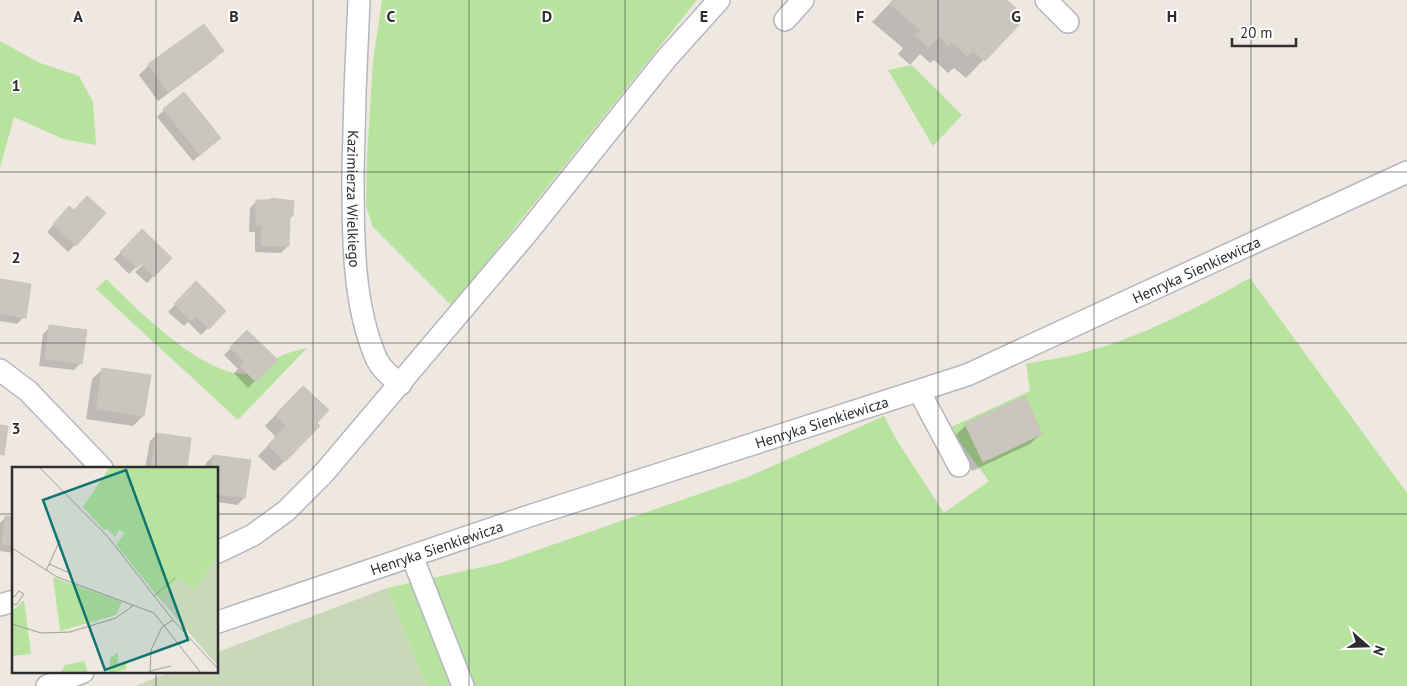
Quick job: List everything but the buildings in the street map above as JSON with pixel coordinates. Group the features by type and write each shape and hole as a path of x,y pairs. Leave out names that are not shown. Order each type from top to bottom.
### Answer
{"street":[{"name":"Kazimierza Wielkiego","path":"358,0 353,140 353,223 356,271 367,332 378,362 401,384"},
{"path":"219,552 253,535 286,511 323,474 528,232 666,59 719,0"},
{"path":"785,20 803,0"},
{"path":"1046,0 1068,22"},
{"name":"Henryka Sienkiewicza","path":"219,622 412,556 967,375 1407,172"},
{"path":"0,370 34,397 101,467"},
{"path":"919,391 959,466"},
{"path":"412,556 463,686"},
{"path":"47,686 78,674"}],"green space":[{"path":"382,0 697,0 452,306 373,227 366,207 373,61"},
{"path":"0,41 40,63 79,76 93,102 96,145 63,139 14,117 0,168"},
{"path":"912,65 962,115 933,146 888,70"},
{"path":"1250,278 1407,493 1407,686 426,686 387,588 500,563 748,477 884,416 896,439 944,513 989,481 949,428 1030,391 1026,364 1075,355 1126,339 1189,311"},
{"path":"106,279 152,323 191,353 230,372 253,373 281,356 307,348 238,420 96,289"},
{"path":"387,588 426,686 136,686 164,674 219,674 219,652"}]}
